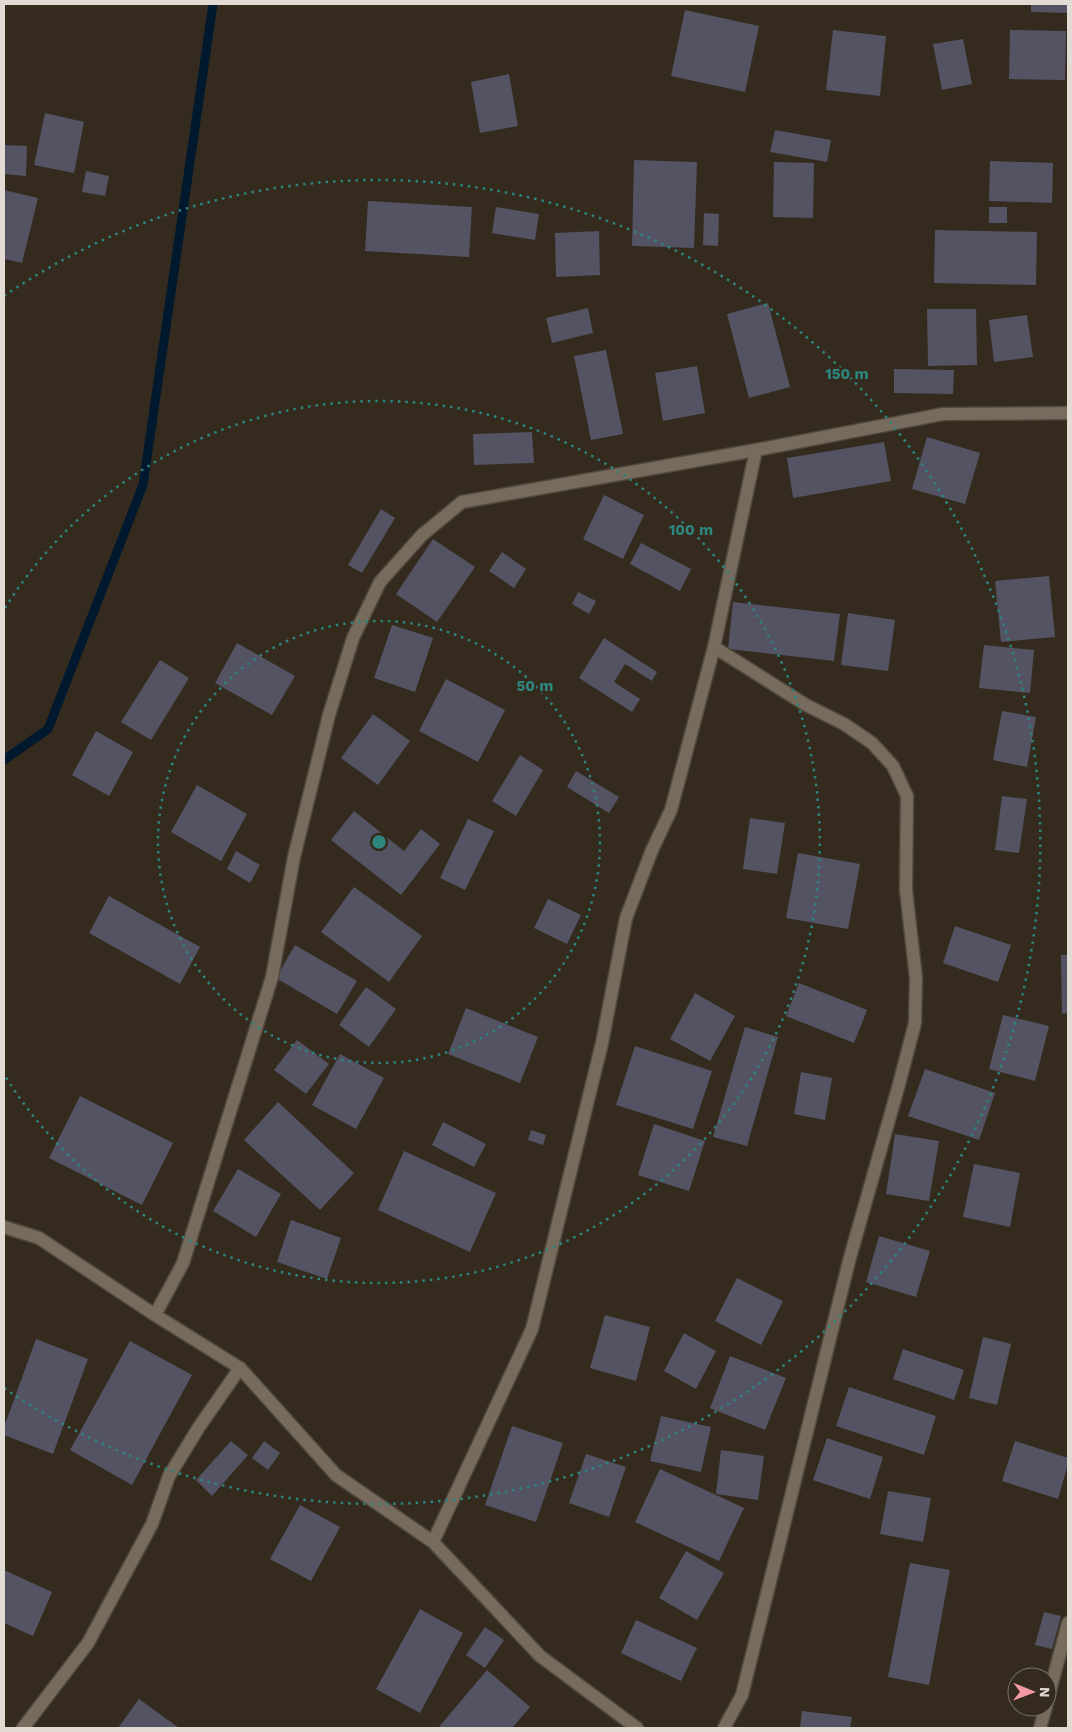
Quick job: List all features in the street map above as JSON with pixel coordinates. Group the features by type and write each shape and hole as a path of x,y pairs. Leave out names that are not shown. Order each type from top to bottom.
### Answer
{"street":[{"path":"156,1315 183,1263 269,987 294,857 328,715 353,638 380,582 422,535 462,502 756,450 943,414 1068,413"},
{"path":"433,1542 532,1329 602,1042 626,918 652,850 671,810 714,647 756,450"},
{"path":"714,647 806,705 844,724 872,743 893,766 907,796 906,890 916,978 915,1023 849,1261 742,1695 724,1728"},
{"path":"4,1227 39,1238 240,1368 336,1475 433,1542 540,1656 637,1728"},
{"path":"23,1728 88,1643 152,1524 169,1476 199,1427 240,1368"},
{"path":"1056,1667 1068,1623"}],"building":[{"path":"1031,4 1068,4 1068,13 1031,12"},
{"path":"685,10 759,26 745,92 671,76"},
{"path":"833,30 886,36 880,96 826,90"},
{"path":"1010,30 1066,31 1065,80 1009,79"},
{"path":"963,39 972,84 942,90 933,44"},
{"path":"509,74 518,126 480,133 471,82"},
{"path":"45,113 84,122 74,173 34,165"},
{"path":"775,130 831,140 827,162 770,152"},
{"path":"4,145 27,146 26,176 4,174"},
{"path":"634,160 697,162 694,248 632,246"},
{"path":"990,161 1053,163 1052,203 989,201"},
{"path":"774,162 814,163 813,218 773,217"},
{"path":"86,171 109,176 105,196 82,192"},
{"path":"4,190 38,198 22,263 4,259"},
{"path":"368,201 472,207 469,257 365,251"},
{"path":"496,207 539,214 535,240 492,233"},
{"path":"989,207 1007,207 1007,223 989,223"},
{"path":"704,213 719,214 718,246 703,245"},
{"path":"935,230 1037,232 1036,285 934,283"},
{"path":"599,231 600,275 556,277 555,233"},
{"path":"768,303 790,387 749,398 727,314"},
{"path":"588,308 593,333 552,343 546,318"},
{"path":"927,309 976,309 977,365 928,366"},
{"path":"1027,315 1033,357 994,362 989,320"},
{"path":"606,350 623,434 591,440 574,356"},
{"path":"697,366 705,413 663,421 655,373"},
{"path":"894,369 954,370 953,394 894,393"},
{"path":"532,432 534,463 474,465 473,434"},
{"path":"927,437 980,453 965,504 912,489"},
{"path":"884,442 891,481 793,498 787,458"},
{"path":"604,495 644,515 623,559 583,539"},
{"path":"381,509 395,518 362,573 348,565"},
{"path":"433,539 475,567 437,622 396,594"},
{"path":"641,543 691,569 680,591 630,564"},
{"path":"502,552 526,569 514,588 489,571"},
{"path":"1049,576 1055,637 1001,642 995,581"},
{"path":"578,592 596,601 589,614 572,604"},
{"path":"733,602 840,614 834,661 728,649"},
{"path":"848,613 895,620 888,671 841,665"},
{"path":"392,625 433,638 415,692 374,678"},
{"path":"604,638 657,672 652,681 625,664 614,682 640,699 632,712 579,678"},
{"path":"237,643 295,676 272,715 215,683"},
{"path":"984,645 1034,650 1030,693 979,688"},
{"path":"160,660 189,678 151,740 121,722"},
{"path":"446,679 505,710 478,762 419,731"},
{"path":"1002,711 1036,717 1027,767 993,760"},
{"path":"373,714 410,741 378,785 341,758"},
{"path":"96,731 133,752 109,796 72,775"},
{"path":"520,755 543,770 516,816 492,801"},
{"path":"576,771 619,797 609,813 567,787"},
{"path":"197,785 247,814 221,861 171,832"},
{"path":"1002,796 1027,799 1019,853 995,850"},
{"path":"354,811 404,851 421,829 440,844 401,895 331,840"},
{"path":"750,818 785,823 777,874 743,869"},
{"path":"468,819 494,831 465,890 440,878"},
{"path":"236,851 260,865 250,883 227,869"},
{"path":"798,853 860,864 848,929 786,918"},
{"path":"354,887 422,936 389,982 321,932"},
{"path":"109,896 200,947 180,984 89,933"},
{"path":"548,899 581,915 567,944 534,928"},
{"path":"955,926 1011,945 998,982 943,963"},
{"path":"295,945 357,981 337,1014 276,978"},
{"path":"1061,955 1068,955 1068,1013 1062,1014"},
{"path":"799,983 867,1010 854,1043 786,1016"},
{"path":"366,987 396,1009 369,1047 339,1025"},
{"path":"695,993 735,1016 710,1061 670,1039"},
{"path":"466,1008 538,1037 520,1083 448,1054"},
{"path":"1003,1015 1049,1026 1035,1081 989,1069"},
{"path":"745,1027 778,1037 747,1146 713,1137"},
{"path":"297,1040 329,1064 306,1094 274,1070"},
{"path":"635,1046 712,1071 693,1129 616,1105"},
{"path":"340,1054 384,1078 356,1129 312,1105"},
{"path":"925,1069 995,1093 979,1140 908,1116"},
{"path":"801,1072 832,1078 825,1120 794,1114"},
{"path":"80,1096 173,1143 142,1205 49,1158"},
{"path":"278,1102 354,1173 320,1210 244,1140"},
{"path":"443,1122 486,1144 474,1167 432,1145"},
{"path":"654,1124 705,1141 689,1191 638,1175"},
{"path":"531,1130 546,1135 543,1145 528,1140"},
{"path":"895,1134 939,1141 929,1201 886,1194"},
{"path":"404,1151 496,1193 470,1252 378,1210"},
{"path":"974,1164 1020,1173 1010,1227 963,1217"},
{"path":"238,1169 281,1194 256,1237 213,1211"},
{"path":"291,1220 341,1238 327,1279 277,1262"},
{"path":"879,1236 930,1251 916,1297 866,1282"},
{"path":"737,1278 783,1301 761,1345 715,1321"},
{"path":"605,1315 650,1327 636,1381 590,1368"},
{"path":"684,1333 716,1351 696,1389 664,1371"},
{"path":"983,1337 1011,1344 997,1405 969,1398"},
{"path":"36,1339 88,1359 53,1454 4,1435 4,1427"},
{"path":"130,1341 192,1375 132,1485 70,1450"},
{"path":"903,1349 964,1370 954,1400 893,1379"},
{"path":"730,1356 786,1378 765,1430 710,1408"},
{"path":"849,1387 936,1416 924,1455 836,1426"},
{"path":"661,1416 711,1427 701,1472 650,1461"},
{"path":"512,1426 563,1443 536,1522 485,1505"},
{"path":"827,1438 883,1457 870,1499 813,1480"},
{"path":"231,1441 248,1455 212,1496 196,1480"},
{"path":"264,1441 280,1453 268,1470 252,1458"},
{"path":"1015,1441 1068,1458 1058,1499 1002,1481"},
{"path":"721,1450 764,1456 758,1500 716,1494"},
{"path":"586,1454 626,1467 609,1517 569,1503"},
{"path":"660,1469 744,1508 719,1561 635,1522"},
{"path":"888,1491 931,1498 923,1542 880,1534"},
{"path":"300,1505 340,1527 311,1581 270,1559"},
{"path":"686,1551 724,1573 697,1620 659,1598"},
{"path":"910,1563 950,1570 929,1685 888,1677"},
{"path":"4,1570 52,1592 33,1636 4,1623"},
{"path":"420,1609 463,1633 420,1713 376,1689"},
{"path":"1044,1612 1061,1616 1052,1649 1035,1645"},
{"path":"636,1620 697,1648 681,1681 621,1653"},
{"path":"485,1627 504,1640 485,1668 466,1655"},
{"path":"487,1670 530,1707 512,1728 438,1728"},
{"path":"139,1699 179,1728 118,1728"},
{"path":"802,1711 852,1717 850,1728 800,1728"}],"waterway":[{"path":"4,760 48,729 143,485 213,4"}]}
